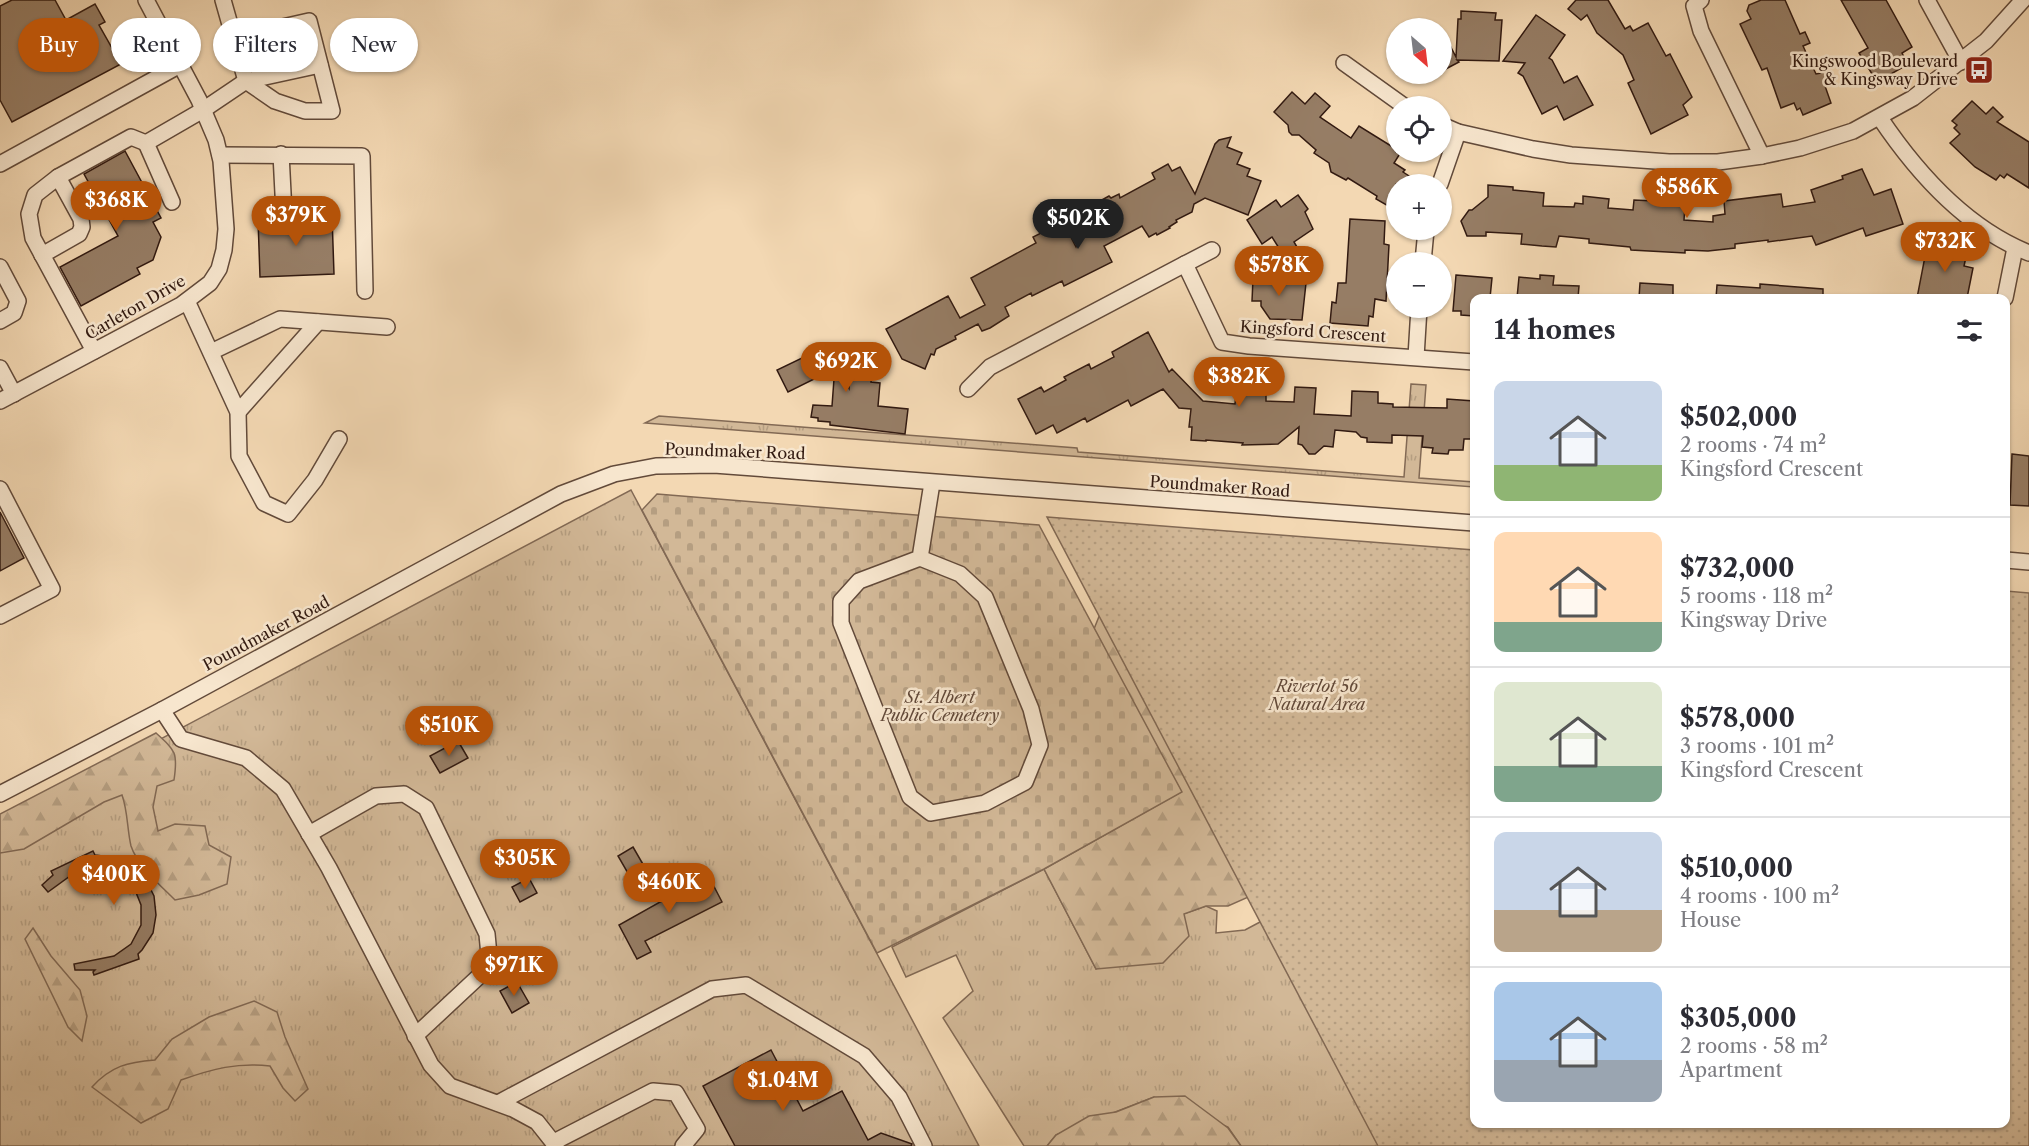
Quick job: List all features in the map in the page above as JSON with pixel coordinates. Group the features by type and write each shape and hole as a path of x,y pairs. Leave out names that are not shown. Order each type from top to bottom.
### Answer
{"street":[{"name":"Carleton Drive","path":"146,0 155,18"},
{"path":"224,0 229,18"},
{"path":"1701,0 1694,6 1701,30 1762,156"},
{"path":"1927,0 1961,62"},
{"path":"1452,129 1533,149 1571,155 1669,162 1718,162 1800,148 1842,135 1880,118 1913,98 1986,41 2023,0"},
{"path":"243,72 246,81 275,101 305,111 332,111 318,57"},
{"path":"1344,63 1390,96"},
{"path":"146,143 203,110 246,81 320,65"},
{"path":"0,164 167,72"},
{"name":"Carleton Drive","path":"7,398 187,301 210,283 219,269 226,229 220,155 203,110 184,72"},
{"path":"1880,118 1910,159 1940,192 1968,216 2022,251 2007,294"},
{"path":"1443,174 1458,132"},
{"path":"94,351 33,238 29,214 35,195 58,177 131,137 146,143 172,202"},
{"path":"281,154 284,213"},
{"path":"220,155 362,156 365,291"},
{"path":"42,255 79,234 82,227 81,219 58,177"},
{"path":"968,389 990,367 1212,250"},
{"name":"Kingsford Crescent","path":"1185,264 1222,342 1249,346 1470,362"},
{"path":"0,267 18,302 14,313 0,321"},
{"path":"187,301 238,412 239,456 264,503 288,514 315,480 339,439"},
{"path":"1416,357 1418,318"},
{"path":"211,352 280,319 387,327"},
{"path":"238,412 318,322"},
{"path":"0,368 7,398"},
{"name":"Poundmaker Road","path":"0,795 561,494 614,474 656,466 714,465 1470,523"},
{"path":"920,558 932,483"},
{"path":"0,489 52,589 0,616"},
{"path":"920,558 960,574 985,597 1031,709 1040,745 1025,782 985,803 931,813 910,797 841,623 841,601 859,581 920,558"},
{"path":"2010,560 2029,562"},
{"path":"162,710 181,739 246,758 283,789 329,868 431,1065 450,1086 513,1108 537,1122 555,1144 653,1091 676,1093 697,1129 683,1146"},
{"path":"309,834 376,796 404,794 426,808 488,934 490,966 416,1036"},
{"path":"498,1103 712,989 746,985 864,1056 899,1098 924,1146"}],"green space":[{"path":"1411,384 1426,385 1419,478 1470,482 1470,487 645,423 659,416 1077,448 1078,452 1404,477"},
{"path":"631,490 979,1146 0,1146 0,824"},
{"name":"St. Albert Public Cemetery","path":"657,494 1039,525 1182,792 1044,869 877,953 642,510"},
{"name":"Riverlot 56 Natural Area","path":"1047,517 1470,550 1470,1128 2010,1128 2010,591 2029,593 2029,1146 1378,1146"},
{"path":"1106,599 1253,895 1228,906 1206,906 1184,914 1189,936 1163,963 1096,969 1044,869 1181,792 1094,629"},
{"path":"156,733 172,749 176,764 174,780 157,786 153,807 158,831 175,824 205,826 209,845 231,857 227,884 199,895 175,900 150,875 134,853 122,795 104,802 24,849 0,853 0,814"},
{"path":"1044,869 1096,969 1183,914 1206,906 1217,911 1216,933 1245,930 1260,922 1253,895 1470,1120 1470,1128 1520,1128 1725,1146 1241,1146 1228,1127 1154,1097 1056,1135 1047,1146 1024,1146 943,1018 973,991 956,955 906,977 892,947"},
{"path":"33,928 51,956 80,990 87,1016 82,1041 68,1027 25,939"},
{"path":"254,1001 277,1012 285,1037 308,1089 295,1101 283,1088 270,1066 258,1065 225,1067 181,1080 168,1109 141,1123 92,1087 106,1074 120,1066 155,1060 172,1039 209,1017"},
{"path":"1185,1096 1228,1128 1241,1146 1047,1146 1056,1135 1089,1116 1116,1112 1154,1097"}],"building":[{"path":"12,0 55,0 65,18 18,18 18,72 99,72 99,25 111,46 111,69 12,122 0,100 0,6"},
{"path":"1576,0 1608,0 1625,29 1630,26 1633,31 1648,23 1666,56 1670,54 1692,97 1683,105 1688,115 1651,134 1628,83 1634,80 1623,55 1597,33 1587,15 1581,20 1568,9"},
{"path":"1761,0 1785,0 1800,34 1805,32 1810,43 1803,46 1816,74 1827,72 1832,83 1825,86 1831,103 1803,115 1794,103 1781,108 1767,68 1762,70 1740,24 1751,19 1747,11 1749,5"},
{"path":"1841,0 1886,0 1912,47 1902,53 1905,66 1877,82 1859,53 1868,48"},
{"path":"95,4 105,22 99,25 99,18 70,18"},
{"path":"1461,11 1496,13 1495,20 1502,20 1499,61 1457,60 1459,62 1452,66 1452,49 1456,57 1458,19 1461,19"},
{"path":"1536,15 1565,35 1549,58 1564,83 1577,76 1593,105 1564,120 1557,106 1542,114 1523,76 1518,73 1525,63 1503,61"},
{"path":"1292,92 1305,104 1315,93 1330,106 1320,117 1351,138 1359,126 1386,143 1386,162 1395,162 1405,170 1403,172 1406,174 1386,174 1386,205 1376,199 1377,196 1348,178 1346,180 1331,172 1329,163 1314,153 1316,150 1299,135 1292,135 1288,125 1274,112"},
{"path":"1972,101 1986,114 1993,107 2003,117 1997,122 2029,142 2029,188 2007,174 2004,178 2000,175 1996,180 1975,167 1950,143 1960,134 1954,128 1957,125 1952,121"},
{"path":"1231,137 1227,147 1242,153 1237,164 1250,169 1247,176 1261,181 1248,215 1205,198 1194,204 1192,212 1176,220 1177,222 1170,228 1157,235 1156,233 1149,237 1142,226 1104,246 1112,262 1064,286 1062,281 1032,296 1031,293 1005,307 1009,316 990,328 982,331 978,324 955,336 956,339 936,349 934,355 931,354 925,369 902,359 886,329 948,296 960,318 985,305 971,278 1036,243 1033,237 1063,222 1076,247 1091,206 1109,196 1111,198 1119,194 1120,198 1155,179 1152,173 1168,164 1172,171 1180,167 1195,194 1215,144 1219,140"},
{"path":"125,151 161,218 153,222 161,237 153,260 137,268 140,274 81,306 60,267 118,236 84,174"},
{"path":"1862,169 1874,195 1891,189 1903,224 1866,236 1863,228 1816,245 1812,236 1735,244 1735,248 1708,251 1685,250 1685,253 1631,250 1630,247 1589,243 1589,239 1559,236 1556,247 1521,244 1522,234 1486,232 1486,236 1467,236 1461,221 1469,210 1488,197 1488,185 1544,193 1543,206 1574,207 1575,203 1583,204 1583,196 1609,199 1608,208 1633,210 1634,200 1676,202 1676,204 1685,205 1684,220 1713,222 1713,216 1725,214 1724,201 1781,194 1783,207 1815,202 1811,190 1843,179 1842,176"},
{"path":"1298,195 1308,209 1305,212 1313,229 1294,242 1297,247 1284,256 1272,237 1262,244 1247,220 1276,200 1281,207"},
{"path":"332,216 334,274 260,277 258,219 276,218 284,223 293,217"},
{"path":"1350,219 1385,221 1384,244 1389,245 1389,252 1386,252 1386,301 1375,299 1373,317 1369,316 1368,326 1330,323 1332,302 1336,303 1338,283 1346,283"},
{"path":"1928,241 1964,248 1962,257 1966,257 1964,266 1973,268 1968,294 1918,294"},
{"path":"1259,271 1279,272 1278,282 1306,283 1302,320 1270,319 1261,306 1261,301 1252,301 1253,279 1258,280"},
{"path":"1456,275 1492,278 1490,294 1470,294 1470,316 1461,315 1461,311 1453,311"},
{"path":"1540,275 1554,276 1553,285 1579,286 1578,294 1517,294 1519,277 1540,279"},
{"path":"1640,283 1673,285 1673,294 1639,294"},
{"path":"1760,284 1823,289 1823,294 1716,294 1717,285 1760,288"},
{"path":"1148,332 1169,372 1172,369 1203,401 1235,404 1236,394 1247,394 1266,395 1266,401 1294,402 1295,387 1316,388 1314,414 1351,416 1352,391 1378,392 1378,403 1393,404 1393,407 1447,408 1447,399 1470,401 1470,439 1464,439 1463,450 1449,450 1448,454 1432,453 1433,448 1422,447 1423,436 1392,435 1392,443 1367,442 1367,438 1361,437 1356,432 1335,430 1333,447 1324,446 1315,454 1309,454 1302,445 1298,444 1299,427 1278,444 1242,445 1243,443 1191,440 1192,427 1189,427 1191,409 1179,408 1163,389 1131,406 1128,400 1087,422 1085,418 1057,433 1053,425 1036,434 1018,399 1041,387 1044,392 1066,380 1064,377 1089,364 1091,369 1114,357 1112,352"},
{"path":"829,345 849,388 852,352 870,354 869,365 873,365 871,382 880,383 878,406 908,409 905,434 830,425 830,422 818,421 818,418 811,417 813,405 832,406 834,379 818,377 788,392 777,370"},
{"path":"2012,454 2029,456 2029,506 2010,505"},
{"path":"0,512 24,558 0,571"},
{"path":"458,741 468,758 440,773 430,756"},
{"path":"633,847 644,866 629,875 618,856"},
{"path":"93,851 95,855 118,858 134,866 146,880 154,896 156,915 153,933 138,954 139,959 94,975 95,970 75,970 74,964 114,956 131,944 141,925 141,905 133,885 117,872 97,867 77,871 48,892 42,885 53,875 51,871"},
{"path":"708,875 722,902 645,941 651,952 637,959 619,925"},
{"path":"529,878 537,893 520,902 512,887"},
{"path":"517,982 529,1003 512,1013 500,991"},
{"path":"771,1050 803,1111 842,1091 868,1140 881,1133 912,1144 911,1146 735,1146 703,1086"}],"place":[{"name":"Kingswood Boulevard & Kingsway Drive","path":"1979,70"}]}
